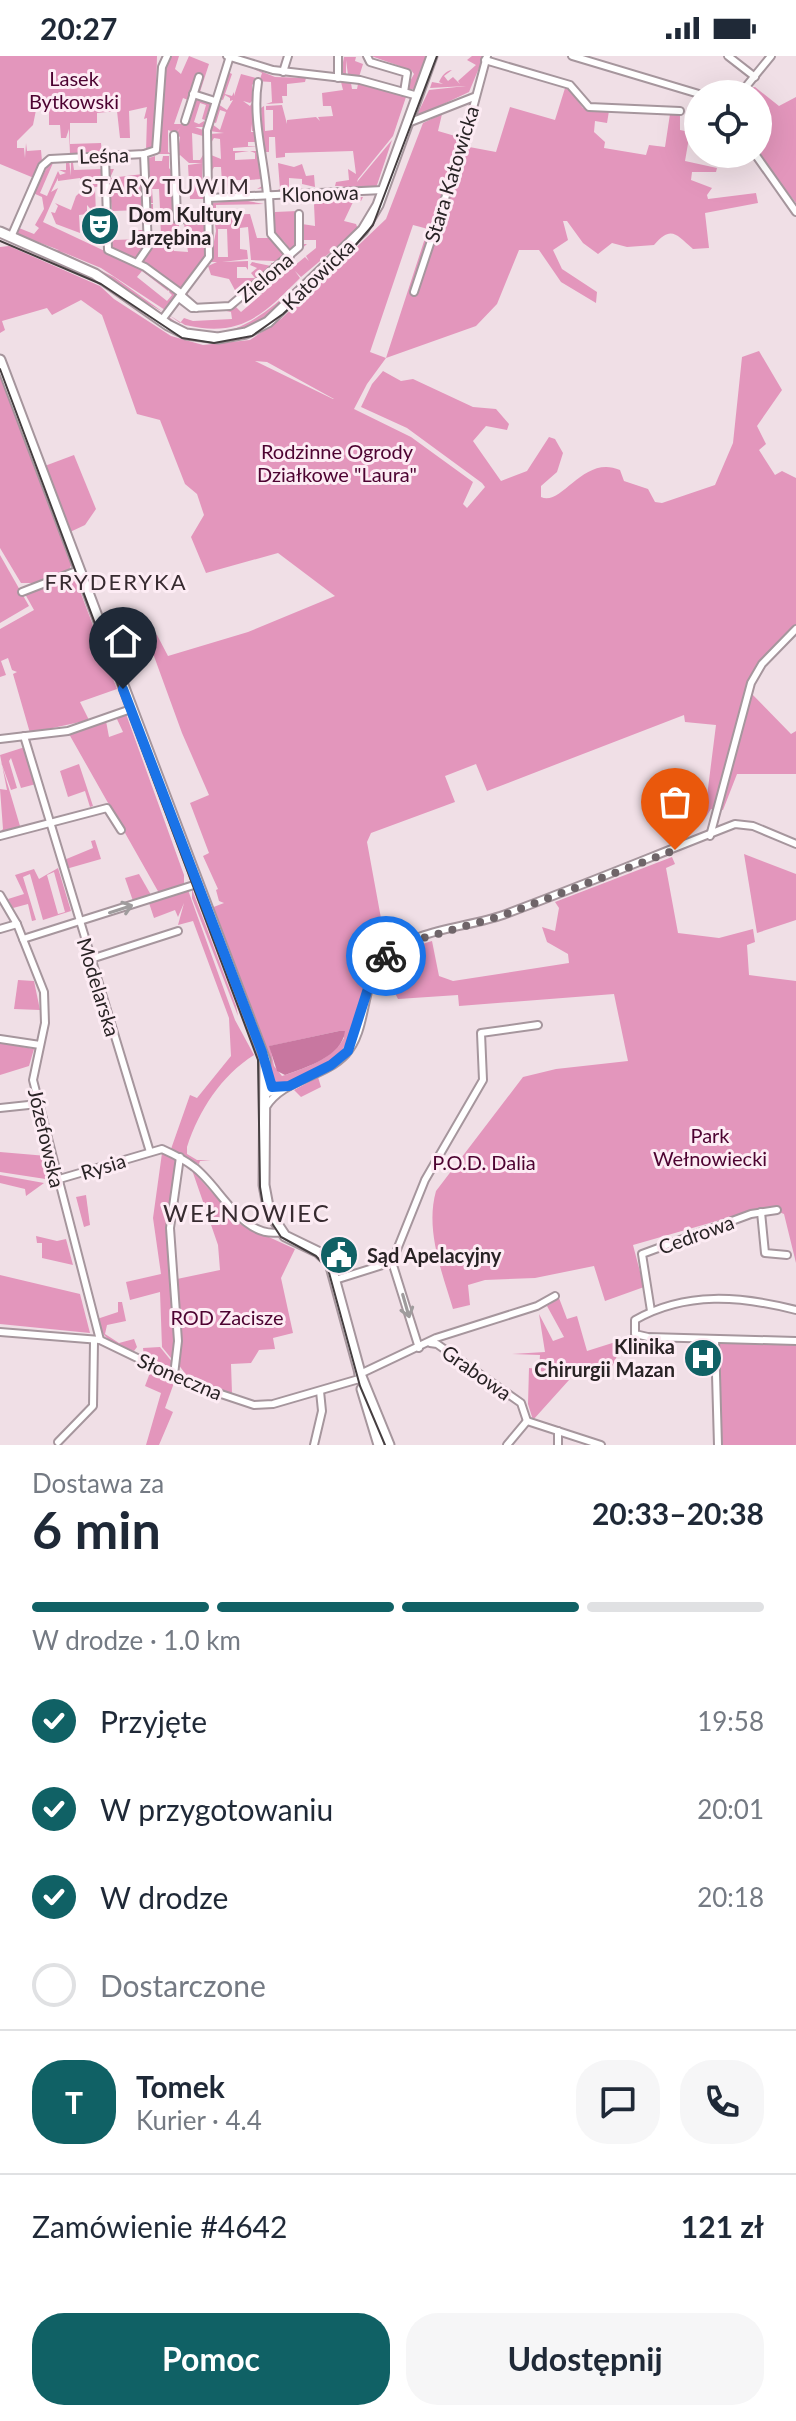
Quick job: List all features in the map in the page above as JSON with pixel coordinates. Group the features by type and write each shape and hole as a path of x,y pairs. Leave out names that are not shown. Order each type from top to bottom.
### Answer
{"main road":[{"name":"Katowicka","path":"0,232 95,274 161,321 186,334 231,338 258,328 355,240 383,190 432,56"},
{"path":"0,360 262,1052 272,1093 266,1107 264,1185 273,1223 281,1232 327,1259 360,1375 389,1445"},
{"path":"360,1375 373,1412 379,1445"}],"street":[{"path":"161,321 209,257 207,130 229,56 283,72 338,78 418,96"},
{"path":"283,72 288,56"},
{"path":"338,56 338,78"},
{"path":"367,56 370,62 407,73 404,92"},
{"path":"572,56 684,90"},
{"path":"728,56 755,77"},
{"path":"752,80 771,56"},
{"name":"Leśna","path":"11,237 46,162 54,157 154,152 158,143 165,58"},
{"path":"486,58 570,85 589,107 680,111"},
{"name":"Stara Katowicka","path":"414,292 464,139 486,58"},
{"path":"185,121 199,77"},
{"path":"258,82 259,146 265,162 271,234 290,256"},
{"path":"193,94 215,101"},
{"path":"408,123 474,97"},
{"path":"174,135 177,219 209,220"},
{"path":"137,263 148,247 144,154"},
{"name":"Zielona","path":"105,156 108,250 137,263 196,308 230,306 290,256 300,246 299,214"},
{"path":"765,168 796,212"},
{"name":"Klonowa","path":"208,198 383,190"},
{"path":"22,592 79,570"},
{"path":"710,836 751,683 762,664 796,629"},
{"path":"0,739 68,731 131,709"},
{"name":"Modelarska","path":"24,736 150,1152"},
{"path":"0,836 108,808 121,830"},
{"path":"713,819 718,832"},
{"path":"272,1093 331,1065 348,1051 376,969 401,945 501,916 738,824 753,826 796,844"},
{"path":"23,939 197,884"},
{"name":"Józefowska","path":"0,895 17,924 46,1002 40,1045 32,1072 97,1341 93,1406 58,1442"},
{"path":"0,929 17,924"},
{"path":"91,959 178,931"},
{"path":"419,1348 392,1262 425,1180 483,1080 481,1033 538,1025"},
{"path":"0,1039 40,1045"},
{"path":"26,1104 35,1089"},
{"path":"0,1108 38,1104"},
{"path":"150,1152 162,1149 180,1157 197,1168 234,1212 263,1229 281,1232"},
{"name":"Rysia","path":"56,1180 150,1152"},
{"path":"174,1375 177,1316 170,1228 180,1157"},
{"name":"Cedrowa","path":"651,1311 642,1254 761,1212 777,1210"},
{"name":"Cedrowa","path":"761,1212 765,1253 787,1255"},
{"path":"263,1229 273,1223"},
{"path":"335,1280 392,1262"},
{"name":"Słoneczna","path":"0,1332 97,1341 174,1375 254,1405 273,1404 320,1391 449,1333 538,1306 555,1296"},
{"path":"796,1310 731,1298 672,1303 651,1311 633,1323 637,1335 796,1341"},
{"path":"446,1351 449,1333"},
{"path":"715,1339 718,1445"},
{"name":"Grabowa","path":"430,1343 521,1403 527,1421 601,1445"},
{"path":"314,1445 322,1411 320,1391"},
{"path":"507,1445 527,1421"},
{"path":"558,1431 558,1445"}],"green space":[{"name":"Lasek Bytkowski","path":"0,56 157,56 155,145 146,151 147,118 144,119 147,107 129,111 130,138 120,138 117,111 97,113 97,123 70,123 70,144 101,143 102,153 70,154 69,129 66,138 61,138 60,125 49,125 49,111 36,110 33,125 17,141 17,148 24,148 25,158 26,143 27,151 41,150 42,161 34,178 0,164"},
{"path":"172,56 179,56 175,69 181,74 189,56 209,64 199,95 196,93 203,79 197,77 183,121 188,100 183,98 174,124 188,124 196,98 211,103 205,120 202,119 206,105 200,103 194,122 199,124 204,121 204,127 195,127 203,130 203,136 192,133 193,160 200,160 203,155 205,199 190,199 188,165 202,163 189,163 180,155 177,158 180,137 176,134 180,128 176,133 168,130 168,152 171,154 157,154 165,69"},
{"path":"371,56 429,56 416,88 410,90 407,87 414,74 411,70"},
{"path":"472,56 484,56 469,92 416,117 429,90 466,86 430,88 432,82 443,84 439,82 441,78 452,70 444,76 448,81 453,77 460,84 458,81 476,65 467,60"},
{"path":"344,57 356,57 355,61 363,64 359,77 348,75 346,60 346,75 341,73"},
{"path":"250,67 275,77 306,78 305,82 287,84 287,96 282,96 283,103 266,104 272,102 271,82 256,81 252,85 253,100 250,103 243,101 250,106 254,100 256,131 252,131 251,124 251,132 258,132 258,142 248,142 248,146 258,146 233,148 233,151 249,151 235,153 235,160 255,159 255,153 250,151 256,151 265,188 257,189 262,186 262,179 249,180 248,175 247,180 234,180 234,187 240,189 228,190 226,179 222,183 221,167 214,167 212,171 211,155 221,159 220,139 214,138 211,143 209,134 224,133 209,131 212,124 220,130 226,112 220,110 216,123 213,122 218,104 227,110 233,100 230,101 225,95 223,100 220,99 228,72 232,74 225,94 232,96 234,92 234,96 241,74 260,79 262,73"},
{"path":"341,82 351,83 352,89 357,89 358,84 406,97 393,136 357,182 392,140 376,188 335,190 344,186 335,186 336,182 349,180 348,169 356,174 353,151 285,153 285,157 276,158 275,137 269,137 269,152 263,152 261,108 264,106 265,131 273,130 273,110 266,110 266,106 282,105 287,124 287,120 316,117 320,121 318,117 333,116 331,106 323,106 322,93 343,90"},
{"name":"Rodzinne Ogrody Działkowe \"Laura\"","path":"566,85 583,108 609,111 607,123 595,121 594,132 605,142 604,148 646,155 649,145 665,147 670,114 680,114 680,130 684,131 684,168 717,168 716,172 692,172 691,180 712,188 708,199 756,193 758,203 705,213 709,248 693,249 678,236 669,234 654,245 627,247 612,243 598,254 583,243 567,221 563,221 568,240 553,250 562,269 597,292 596,303 561,282 539,250 519,250 497,304 476,326 386,358 354,409 411,437 473,482 463,504 467,508 485,487 482,483 407,428 361,407 372,384 383,371 401,381 413,379 473,407 496,409 509,424 507,430 486,426 473,441 501,481 527,471 549,437 555,439 563,453 557,472 541,486 541,497 557,495 584,474 607,467 620,470 624,481 648,489 655,502 662,503 715,485 733,443 742,357 759,351 782,390 757,426 766,444 759,450 775,475 782,471 796,478 796,626 761,659 749,691 791,734 796,731 796,774 737,774 723,810 711,809 704,820 716,725 685,722 684,715 487,791 476,764 445,776 455,802 371,833 367,842 387,951 363,990 346,1045 332,1061 311,1075 277,1087 211,908 224,903 219,901 218,889 203,856 209,853 190,803 209,795 182,733 147,637 157,635 168,656 248,632 335,596 278,553 206,573 191,537 204,515 197,494 185,484 160,420 137,414 102,315 81,300 52,315 47,308 2,321 5,330 0,333 0,247 9,246 100,286 114,299 171,336 203,345 250,340 281,319 386,219 423,123 442,114 438,131 462,138 437,215 442,216 464,146 496,152 510,107 555,120","holes":["413,225 428,229 386,358 370,352","255,361 267,362 334,399","339,1031 344,1038 325,1057 282,1076 274,1066 270,1046"]},
{"path":"796,97 796,203 769,168 772,168 772,100 779,106"},
{"path":"155,156 155,161 162,161 163,156 169,156 169,168 173,173 174,222 179,225 179,230 173,231 174,251 188,252 184,223 206,225 205,256 180,292 141,261 148,255 150,231 154,231 154,236 161,235 160,215 149,220 148,204 153,204 153,209 160,209 159,189 152,189 153,203 148,203 146,159"},
{"path":"98,158 103,160 104,182 82,182 80,178 58,181 58,178 51,192 58,188 43,222 143,269 170,287 168,291 142,271 137,277 167,301 172,295 169,292 171,288 177,294 165,310 101,268 60,251 114,277 163,312 51,249 59,250 16,234 19,228 34,234 39,228 35,225 44,209 42,197 33,193 50,162 69,160 71,176 71,160 77,159 73,163 74,170 102,169","holes":["53,163 66,163 66,170 59,170 66,173 60,175 58,171 47,196 40,193"]},
{"path":"278,163 294,167 302,164 306,176 314,175 315,187 302,184 302,179 289,178 289,188 285,188 289,192 271,193 280,189"},
{"path":"107,169 114,169 110,178 143,174 145,217 137,218 141,216 141,210 113,211 114,217 118,217 119,231 114,233 114,240 142,239 142,232 137,230 144,230 144,252 136,261 110,249 108,210 112,210"},
{"path":"89,184 104,184 105,191 102,186 95,187 96,215 87,205 87,214 79,215 80,233 56,224 51,212 55,213 58,206 55,203 71,210 76,196"},
{"path":"363,197 361,201 353,202 344,221 356,224 358,229 301,277 295,271 300,278 262,313 236,326 221,328 181,322 184,318 193,321 232,319 231,312 217,309 230,308 238,301 236,307 241,312 262,294 257,289 239,301 252,289 262,287 263,283 268,288 289,270 285,264 267,277 300,250 302,244 307,244 289,260 294,266 305,257 309,261 306,256 316,248 316,240 301,240 302,224 315,226 314,204 319,204 319,199"},
{"path":"266,198 248,201 264,204 216,205 216,213 222,214 215,215 250,214 257,238 272,238 286,256 275,261 251,260 248,227 240,228 240,249 247,250 248,259 222,262 248,261 248,270 237,267 237,278 255,278 251,273 257,268 250,265 252,262 271,266 271,263 279,263 229,305 217,304 229,302 237,294 229,279 211,275 208,266 217,262 210,262 216,231 212,203","holes":["218,229 227,229 228,257 218,257"]},
{"path":"297,211 300,243 290,252 274,232 273,221 275,212"},
{"path":"336,251 282,305 241,331 218,336 194,333 169,320 169,317 193,330 216,333 238,327 280,300"},
{"path":"0,373 72,563 69,570 35,583 21,583 0,548"},
{"path":"74,455 96,509 85,525 70,532 42,467"},
{"path":"0,555 29,606 0,623"},
{"path":"74,575 117,689 80,702 89,720 30,733 13,674 17,672 12,670 8,658 1,661 6,675 0,677 0,629 34,610 25,594"},
{"path":"126,714 184,875 184,884 159,893 69,734 106,721 109,737 123,732 116,717"},
{"path":"25,747 36,784 21,788 11,758 9,761 17,788 11,790 0,755"},
{"path":"79,764 93,806 90,807 85,791 68,797 60,771"},
{"path":"2,766 20,826 0,832 3,829 0,789 7,790"},
{"path":"95,840 101,859 66,869 64,860 93,848 91,841"},
{"path":"744,854 796,874 796,920 757,933"},
{"path":"672,857 675,864 666,868 678,933 719,938 753,929 755,942 747,945 749,975 796,981 796,1263 784,1214 766,1207 633,1245 644,1287 605,1301 594,1266 535,1278 485,1280 468,1285 470,1305 453,1309 434,1236 432,1221 436,1191 523,1077 556,1069 628,1061 614,994 459,1006 458,995 398,999 391,985 377,986 387,968 399,956 432,941 439,976 453,981 569,963 568,954 547,942 542,927 555,931 559,908 555,902"},
{"path":"58,868 71,911 43,920 30,874 23,877 36,920 32,921 28,904 13,908 8,899 24,894 15,875 34,869 39,879","holes":["54,872 65,912 58,914 47,875"]},
{"path":"139,874 151,895 133,901 125,878"},
{"path":"192,889 236,1006 238,1016 192,898"},
{"path":"188,890 235,1020 254,1055 221,1084 198,1120 187,1154 197,1160 211,1160 200,1161 200,1165 171,1149 190,1095 197,1098 231,1056 229,1018 193,921 178,925 184,903 178,917 175,910 154,918 149,903"},
{"path":"18,980 34,981 40,1010 14,1009"},
{"path":"0,1043 34,1049 29,1066 0,1075"},
{"path":"318,1077 321,1087 301,1097 294,1090"},
{"path":"0,1152 47,1156 52,1180 0,1172"},
{"path":"162,1153 176,1161 169,1228 175,1363 162,1347 160,1292 130,1300 126,1282 161,1274 153,1218"},
{"name":"ROD Zacisze","path":"192,1170 240,1224 295,1249 281,1278 293,1333 273,1338 275,1349 259,1350 251,1363 231,1364 232,1393 190,1380 178,1364 177,1279 220,1270 218,1245"},
{"path":"0,1175 44,1183 26,1196 25,1189 0,1183"},
{"path":"86,1195 90,1225 84,1227 76,1197"},
{"path":"36,1236 57,1241 66,1239 73,1265 42,1258 42,1243 37,1243"},
{"path":"0,1275 80,1294 90,1333 0,1324"},
{"path":"559,1298 567,1319 577,1316 587,1351 625,1339 609,1373 578,1370 533,1420 528,1404 529,1368 539,1369 540,1355 512,1354 545,1352 539,1314 553,1341 564,1337 547,1306"},
{"path":"118,1302 122,1302 126,1321 107,1325 105,1334 119,1343 134,1339 137,1347 134,1351 110,1340 102,1332 99,1326 97,1319 118,1312"},
{"path":"719,1343 796,1344 796,1445 721,1445"},
{"path":"160,1347 173,1363 172,1368 144,1356 143,1348"},
{"path":"143,1363 175,1380 165,1408 173,1412 159,1445 146,1445 161,1393 145,1386 151,1370 141,1366"}],"shaded area":[{"path":"345,1031 342,1040 322,1060 285,1075 277,1071 269,1046"}],"tram line":[{"path":"0,241 101,284 182,338 214,343 252,336 283,314 347,255 373,225 437,56"},
{"path":"0,369 258,1060 260,1187 264,1211 281,1237 316,1256 328,1269 360,1386 385,1445"}],"way so far":[{"path":"386,956 409,942 501,916 675,850"}],"place":[{"name":"Dom Kultury Jarzębina","path":"100,226"},
{"name":"Sąd Apelacyjny","path":"339,1255"},
{"name":"Klinika Chirurgii Mazan","path":"703,1358"}],"district":[{"name":"STARY TUWIM","path":"166,185"},
{"name":"FRYDERYKA","path":"116,581"},
{"name":"WEŁNOWIEC","path":"247,1212"}],"route":[{"path":"123,689 246,1017 262,1052 268,1081 275,1090 331,1065 348,1051 355,1037 372,976 386,956"}],"park label":[{"name":"Park Wełnowiecki","path":"710,1146"},
{"name":"P.O.D. Dalia","path":"484,1162"}]}
